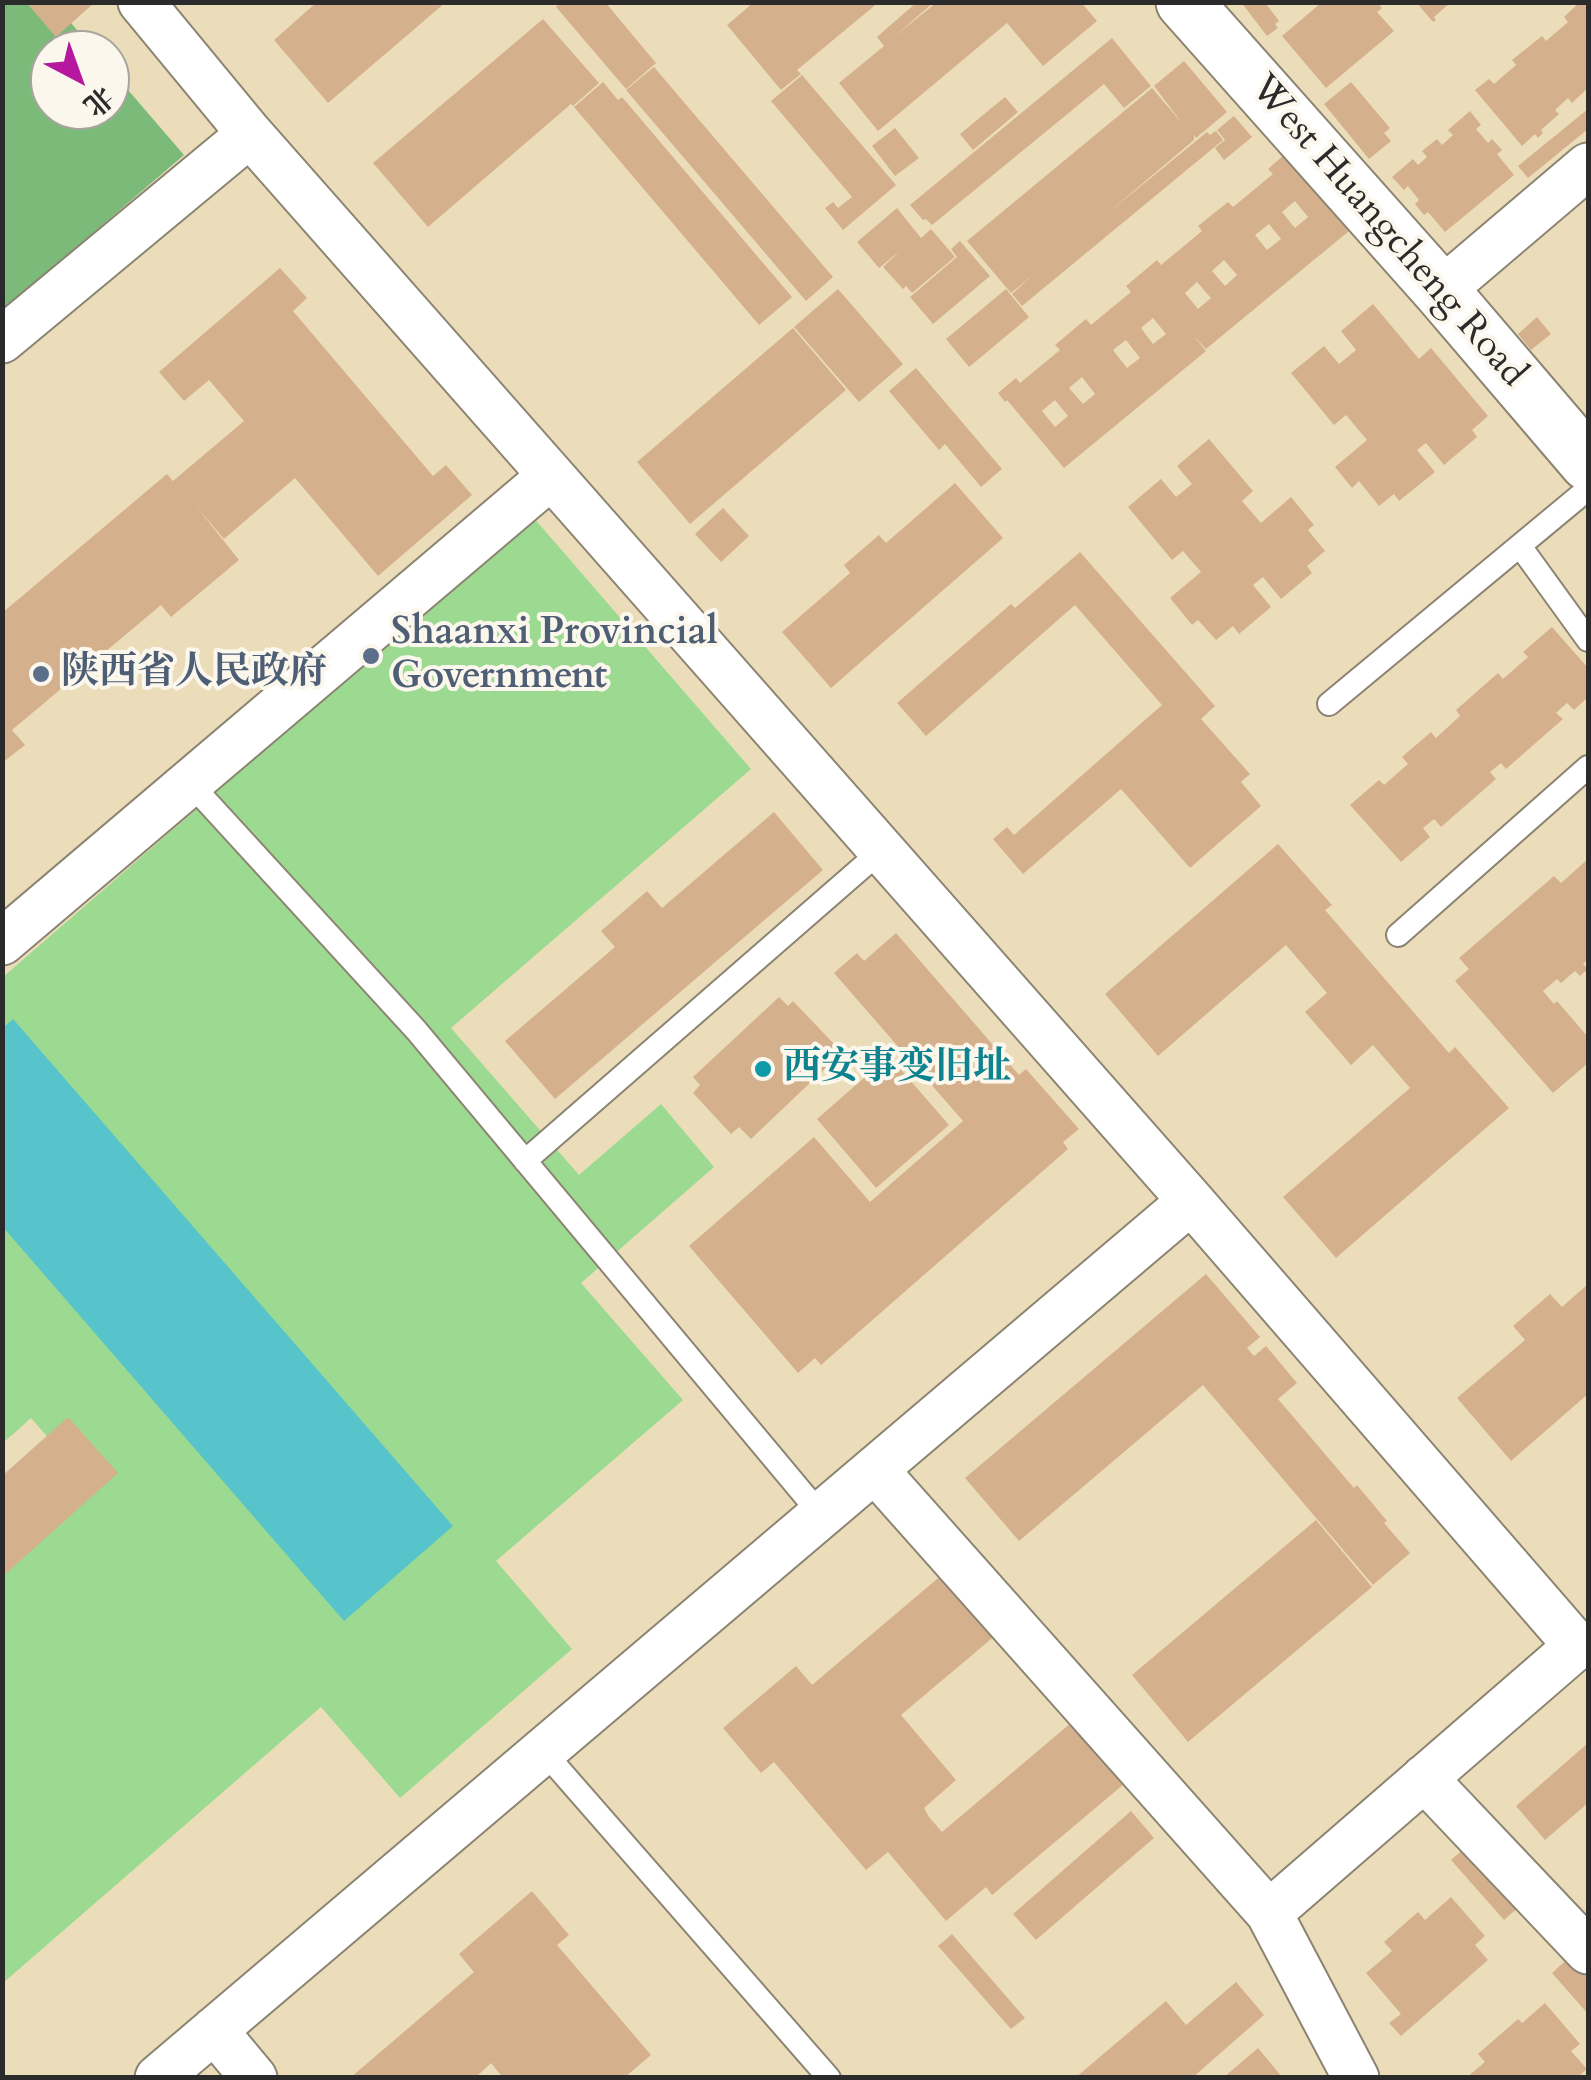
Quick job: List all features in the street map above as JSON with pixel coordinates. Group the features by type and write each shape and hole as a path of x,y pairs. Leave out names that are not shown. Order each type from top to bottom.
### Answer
{"street":[{"path":"141,2 250,134 1192,1201 1577,1646 1269,1913"},
{"name":"West Huangcheng Road","path":"1184,2 1441,290 1588,463"},
{"path":"2,340 250,134"},
{"path":"1441,290 1588,166"},
{"path":"2,942 551,476"},
{"path":"158,2078 1192,1201"},
{"path":"875,1470 1269,1913 1356,2078"},
{"path":"1424,1778 1588,1951"},
{"path":"214,2030 254,2078"}],"lane":[{"path":"1329,704 1588,489"},
{"path":"1520,546 1588,640"},
{"path":"1398,934 1588,766"},
{"path":"189,782 416,1030 821,1515"},
{"path":"525,1160 882,850"},
{"path":"544,1752 829,2078"}],"green space":[{"path":"3,3 54,3 77,30 30,30 30,130 130,130 130,92 184,155 3,310"},
{"path":"533,517 751,769 451,1028 579,1175 661,1104 714,1167 581,1283 683,1400 496,1561 572,1649 400,1798 321,1707 3,1983 2,1555 86,1481 31,1418 3,1443 3,977"}],"water":[{"path":"13,1019 453,1526 344,1621 3,1227 3,1028"}],"building":[{"path":"26,2 95,2 64,30 50,30"},
{"path":"317,2 446,2 328,103 274,40"},
{"path":"561,2 605,2 656,63 626,89 556,7"},
{"path":"754,2 879,2 797,70 801,74 781,90 727,25"},
{"path":"917,2 934,2 894,37 937,2 1081,2 1097,21 1043,66 1007,23 878,131 839,83 884,46 877,37"},
{"path":"1241,2 1270,2 1267,5 1279,21 1275,24 1278,28 1267,36"},
{"path":"1322,2 1377,2 1382,8 1377,12 1394,31 1326,88 1282,36"},
{"path":"1416,2 1451,2 1433,22"},
{"path":"1580,2 1588,2 1588,88 1572,103 1568,98 1555,110 1559,114 1541,130 1543,133 1538,138 1535,134 1522,146 1475,90 1489,79 1494,84 1516,65 1512,60 1542,36 1546,41 1568,22 1564,17"},
{"path":"543,19 599,83 428,227 373,163"},
{"path":"1112,38 1151,86 1124,108 1104,84 932,225 923,220 910,205"},
{"path":"1184,61 1227,112 1196,138 1194,135 1194,140 1103,217 1207,132 1210,135 1216,131 1223,140 1022,306 1012,294 1033,275 1011,293 967,241 1152,88 1182,123 1154,86"},
{"path":"654,67 833,277 806,301 626,90"},
{"path":"802,75 896,185 843,230 825,208 833,202 838,208 852,197 771,101"},
{"path":"603,82 618,100 622,97 792,297 759,325 574,107"},
{"path":"1351,82 1390,128 1384,133 1391,141 1369,159 1324,104"},
{"path":"1005,97 1018,112 973,150 960,134"},
{"path":"1588,109 1588,129 1528,178 1518,166"},
{"path":"1470,111 1481,125 1476,129 1488,143 1492,139 1502,150 1497,154 1514,175 1445,232 1428,212 1424,215 1415,204 1419,200 1408,186 1404,190 1392,177 1413,159 1418,165 1427,157 1422,151 1437,139 1442,145 1453,135 1448,130"},
{"path":"1234,116 1252,137 1224,160 1215,148 1225,140 1217,130"},
{"path":"895,128 919,158 895,176 872,146"},
{"path":"1285,154 1349,231 1206,349 1193,335 1206,351 1064,468 998,393 1016,378 1020,383 1060,350 1055,345 1086,319 1091,325 1131,292 1126,286 1157,260 1161,265 1202,231 1198,226 1228,202 1233,207 1273,174 1268,169","holes":["1295,201 1308,217 1295,228 1282,212","1269,224 1281,239 1267,250 1255,235","1224,260 1237,275 1225,286 1212,271","1197,282 1211,298 1198,309 1185,293","1153,318 1166,334 1153,344 1141,328","1126,340 1140,358 1127,368 1113,350","1082,377 1095,394 1083,404 1069,388","1055,400 1068,416 1055,427 1042,411"]},
{"path":"897,208 921,238 931,229 955,257 912,293 906,286 903,289 883,267 900,251 879,268 857,242"},
{"path":"960,241 990,276 933,324 910,297 957,257 951,249"},
{"path":"280,268 307,298 293,311 433,476 446,465 472,495 378,576 295,478 224,539 195,505 239,560 171,617 161,605 12,730 25,745 2,763 2,613 167,474 173,481 244,421 209,380 184,401 159,372"},
{"path":"838,289 903,364 859,402 794,327"},
{"path":"1006,289 1029,317 969,367 946,339"},
{"path":"1373,304 1419,359 1431,348 1488,416 1472,430 1477,437 1444,465 1426,443 1417,450 1435,472 1399,501 1394,494 1379,506 1359,481 1352,488 1335,467 1367,440 1346,415 1334,425 1291,373 1324,346 1339,364 1356,350 1341,331"},
{"path":"1537,317 1551,334 1531,350 1518,334"},
{"path":"793,328 846,390 690,524 637,462"},
{"path":"916,368 1002,469 981,487 945,444 939,450 889,391"},
{"path":"1209,439 1253,491 1242,501 1261,523 1291,497 1314,525 1308,530 1325,551 1307,566 1312,573 1281,599 1263,577 1253,585 1271,607 1239,634 1233,626 1216,640 1198,620 1192,625 1170,598 1201,572 1183,551 1172,560 1128,507 1161,479 1176,497 1192,484 1177,466"},
{"path":"955,483 1003,538 831,688 782,632 850,573 844,565 879,535 886,543"},
{"path":"723,508 749,536 721,562 695,534"},
{"path":"1080,552 1215,706 1201,719 1250,774 1241,782 1261,806 1190,868 1121,789 1023,874 993,839 1007,827 1014,835 1162,705 1075,605 926,736 897,703 1011,604 1015,608"},
{"path":"1552,627 1588,668 1588,697 1574,710 1567,703 1556,713 1563,719 1506,769 1501,763 1490,772 1496,779 1441,827 1434,819 1423,828 1430,837 1401,862 1350,805 1379,780 1384,785 1408,764 1402,757 1431,732 1436,738 1460,716 1456,710 1498,673 1503,679 1528,657 1523,652"},
{"path":"774,812 823,870 555,1099 505,1041 615,947 601,931 647,891 662,908"},
{"path":"1278,844 1332,905 1325,910 1449,1053 1455,1047 1509,1108 1336,1258 1283,1197 1410,1088 1373,1045 1351,1065 1305,1012 1327,993 1286,945 1158,1056 1105,994"},
{"path":"1588,859 1588,959 1583,964 1588,969 1580,976 1575,971 1561,983 1557,979 1543,991 1554,1004 1557,1001 1588,1037 1588,1063 1553,1093 1455,981 1469,969 1459,958 1554,876 1561,883"},
{"path":"896,933 1019,1075 1026,1069 1079,1129 1063,1142 1068,1149 821,1365 815,1358 798,1373 689,1246 814,1137 870,1202 963,1121 834,973 857,953 864,961"},
{"name":"西安事变旧址","path":"779,997 788,1006 793,1001 836,1046 827,1055 833,1061 751,1139 739,1127 731,1134 693,1093 700,1085 693,1077"},
{"path":"889,1056 949,1125 876,1188 817,1119"},
{"path":"1206,1274 1260,1337 1247,1348 1254,1356 1266,1346 1297,1383 1278,1399 1354,1488 1357,1485 1410,1553 1373,1585 1203,1385 1019,1541 965,1478"},
{"path":"1588,1284 1588,1394 1511,1461 1457,1398 1525,1340 1513,1326 1550,1294 1562,1307"},
{"path":"68,1417 118,1473 2,1577 2,1476"},
{"path":"1316,1520 1372,1587 1188,1742 1132,1675"},
{"path":"951,1567 1003,1629 901,1715 956,1780 924,1808 929,1817 942,1832 1078,1717 1130,1779 992,1895 986,1887 946,1921 888,1852 866,1870 774,1762 761,1773 723,1728 796,1666 812,1685"},
{"path":"1588,1743 1588,1803 1545,1840 1516,1806"},
{"path":"1131,1811 1154,1838 1036,1940 1013,1914"},
{"path":"1481,1834 1527,1900 1504,1920 1451,1860"},
{"path":"532,1891 569,1935 557,1945 651,2055 624,2078 503,2078 491,2063 475,2078 350,2078 474,1972 459,1954"},
{"path":"1451,1897 1485,1936 1475,1945 1488,1960 1401,2036 1389,2023 1401,2014 1366,1973 1392,1951 1384,1942 1418,1912 1425,1920"},
{"path":"952,1934 1025,2018 1011,2029 938,1946"},
{"path":"1573,1954 1588,1972 1588,2014 1552,1973"},
{"path":"1236,1982 1264,2015 1192,2078 1075,2078 1166,2001 1186,2025"},
{"path":"1545,2003 1580,2044 1571,2051 1587,2069 1577,2078 1466,2078 1485,2062 1478,2054 1518,2019 1522,2023"},
{"path":"1258,2048 1283,2078 1223,2078"}],"place":[{"name":"Shaanxi Provincial Government","path":"371,656"},
{"name":"陕西省人民政府","path":"41,674"},
{"name":"西安事变旧址","path":"763,1069"}]}
